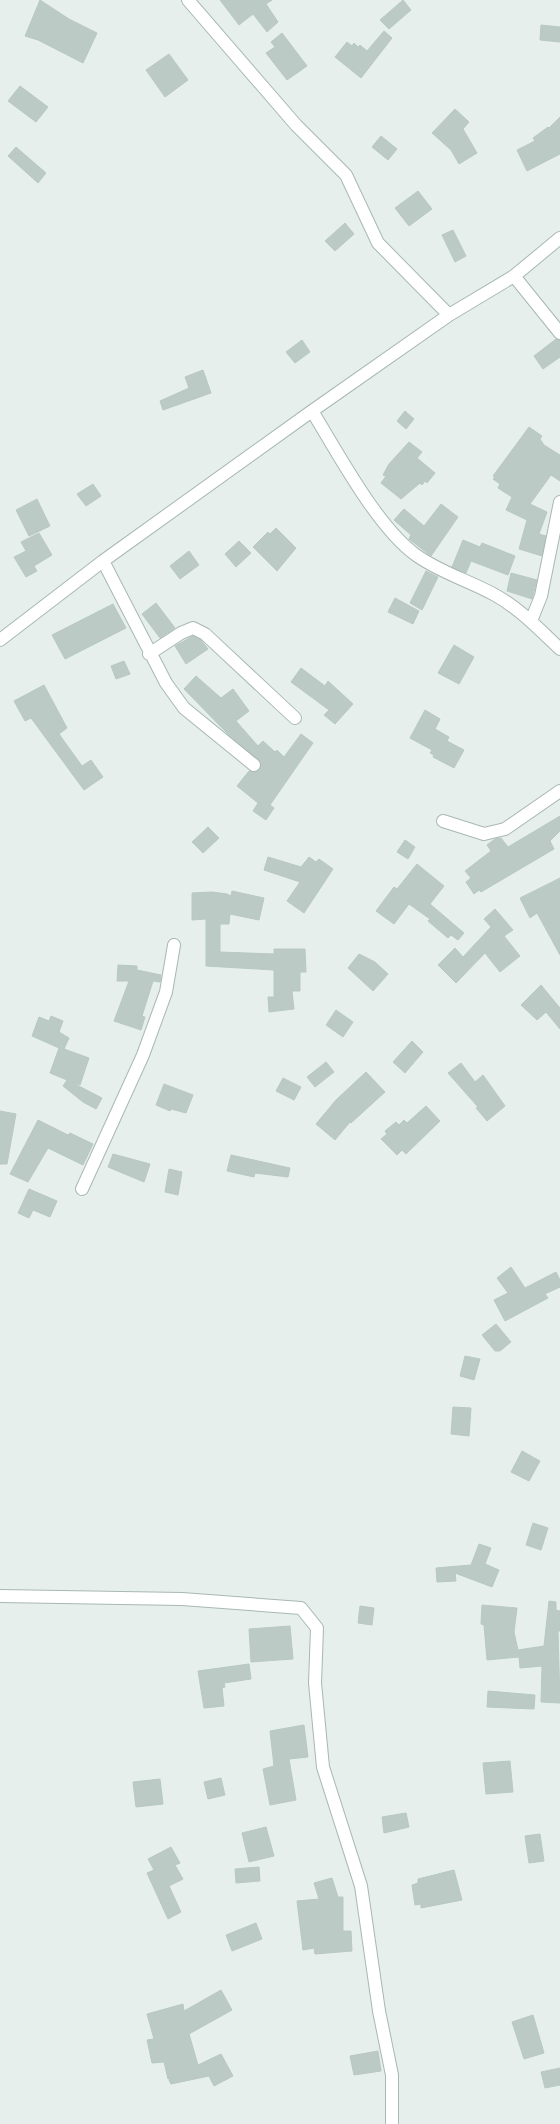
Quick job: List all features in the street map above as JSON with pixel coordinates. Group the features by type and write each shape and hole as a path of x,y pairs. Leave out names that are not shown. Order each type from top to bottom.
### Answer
{"street":[{"path":"188,0 296,125 346,175 378,243 449,315"},
{"path":"0,640 103,561 449,315 514,276 560,238"},
{"path":"514,276 560,333"},
{"path":"312,411 370,504 396,537 416,556 496,595 531,621 560,649"},
{"path":"531,621 541,596 560,502"},
{"path":"103,561 149,654 166,683 184,708 254,765"},
{"path":"149,654 181,633 193,628 205,634 295,718"},
{"path":"443,820 484,834 506,829 560,791"},
{"path":"82,1189 143,1055 166,992 174,946"},
{"path":"0,1596 182,1598 301,1608 318,1628 315,1683 323,1767 361,1886 379,2011 392,2075 392,2124"}],"building":[{"path":"40,0 69,19 97,33 83,63 38,40 25,36"},
{"path":"220,0 272,0 266,4 278,22 267,32 253,14 239,25"},
{"path":"403,0 411,10 389,29 380,20"},
{"path":"541,25 560,27 560,42 540,40"},
{"path":"384,31 392,38 361,78 335,57 347,42 352,46 354,43 358,47 360,45 367,51"},
{"path":"282,33 307,66 287,80 266,53 275,47 271,42"},
{"path":"169,54 188,80 165,97 146,70"},
{"path":"20,86 48,107 36,122 8,101"},
{"path":"455,109 469,122 463,129 477,153 459,164 451,150 432,133"},
{"path":"560,117 560,154 527,171 517,150 535,141 533,138 548,127 549,128"},
{"path":"381,136 397,149 388,160 372,147"},
{"path":"16,147 46,173 38,183 8,156"},
{"path":"418,191 432,209 409,226 395,208"},
{"path":"345,223 354,234 335,251 325,241"},
{"path":"453,230 466,256 455,262 442,235"},
{"path":"556,339 560,340 560,357 543,369 534,356"},
{"path":"302,340 310,352 295,363 286,352"},
{"path":"203,370 211,393 163,410 160,401 189,388 185,377"},
{"path":"405,411 414,419 406,429 397,421"},
{"path":"529,427 542,436 540,439 544,445 560,455 560,481 551,475 530,504 547,512 539,534 546,536 542,556 519,549 527,520 506,510 512,497 498,488 500,484 493,479 495,477 493,476"},
{"path":"409,442 422,452 417,458 435,473 427,483 425,481 422,485 420,483 401,499 381,483 386,476 383,475 389,464"},
{"path":"93,484 101,496 86,506 77,494"},
{"path":"37,499 50,526 29,536 16,510"},
{"path":"441,504 458,517 431,556 409,539 411,535 394,520 404,509 424,526"},
{"path":"276,528 296,548 277,571 253,547 268,532 270,534"},
{"path":"39,533 52,555 34,566 37,571 26,577 14,557 26,551 21,542"},
{"path":"463,540 480,547 482,543 515,556 508,575 471,561 466,573 452,567"},
{"path":"239,541 251,553 236,567 225,554"},
{"path":"189,551 199,565 180,579 170,566"},
{"path":"426,571 438,577 422,610 410,603"},
{"path":"511,573 537,580 532,599 507,591"},
{"path":"395,598 419,611 413,624 388,612"},
{"path":"156,603 175,628 160,638 142,614"},
{"path":"113,604 126,628 65,659 52,635"},
{"path":"193,636 201,640 208,649 186,664 175,646"},
{"path":"454,645 474,657 459,684 438,673"},
{"path":"124,661 130,674 116,679 111,666"},
{"path":"301,668 325,686 328,681 353,704 335,724 324,715 329,710 291,682"},
{"path":"196,676 221,698 233,689 249,711 236,721 258,746 263,741 275,752 277,750 284,757 301,734 313,743 270,805 274,808 266,820 253,811 258,803 237,786 249,771 253,772 260,770 261,762 229,735 184,689"},
{"path":"44,685 67,728 59,734 82,766 91,760 103,777 84,790 31,718 25,721 14,701"},
{"path":"425,710 440,719 435,729 449,737 447,741 464,750 454,768 433,757 434,755 430,753 432,750 410,738"},
{"path":"560,816 560,831 550,841 554,849 481,892 479,890 474,894 466,882 471,878 465,871 491,851 487,845 495,839 501,838 508,847"},
{"path":"208,827 219,838 203,853 192,842"},
{"path":"405,840 415,847 408,859 397,852"},
{"path":"268,857 301,867 309,857 316,862 319,859 333,869 304,913 287,901 300,882 264,870"},
{"path":"417,864 444,886 430,904 464,933 458,940 451,935 448,938 428,921 430,919 409,904 394,924 376,911 394,887 397,889"},
{"path":"560,878 560,955 537,913 530,918 520,898"},
{"path":"232,891 264,898 259,920 230,914 229,924 220,924 220,952 274,954 274,949 305,949 306,972 300,972 300,991 292,991 294,1009 269,1012 268,997 274,997 274,970 206,966 206,919 192,920 192,893 212,892 231,896"},
{"path":"495,909 513,930 504,936 520,956 500,972 485,953 456,983 438,965 455,948 463,957 491,927 484,919"},
{"path":"359,954 375,962 388,974 373,991 348,968"},
{"path":"118,965 137,966 137,970 161,975 160,982 153,981 142,1016 145,1017 141,1030 114,1021 129,981 117,981"},
{"path":"541,985 560,1008 560,1029 546,1012 537,1020 521,1005"},
{"path":"336,1010 353,1022 343,1037 326,1025"},
{"path":"51,1016 63,1021 59,1032 69,1038 64,1049 89,1058 80,1085 71,1082 102,1098 96,1109 83,1102 63,1086 67,1080 50,1073 59,1048 32,1036 39,1017 49,1021"},
{"path":"412,1041 423,1052 405,1073 393,1062"},
{"path":"326,1062 334,1072 315,1087 307,1077"},
{"path":"461,1063 475,1082 483,1075 505,1106 487,1121 476,1108 478,1107 448,1073"},
{"path":"366,1072 385,1092 351,1123 350,1122 335,1140 316,1124 336,1100"},
{"path":"283,1078 301,1087 294,1100 276,1091"},
{"path":"164,1084 193,1095 186,1113 171,1109 170,1111 156,1105"},
{"path":"426,1106 440,1121 406,1154 402,1150 397,1155 381,1139 387,1134 385,1131 396,1122 399,1125 404,1120 407,1123"},
{"path":"0,1111 16,1114 7,1164 0,1164"},
{"path":"38,1120 68,1135 70,1133 93,1144 83,1165 48,1148 28,1182 10,1174"},
{"path":"113,1154 150,1164 144,1182 108,1167"},
{"path":"231,1155 290,1168 288,1177 255,1173 254,1177 227,1171"},
{"path":"169,1169 182,1172 178,1195 165,1192"},
{"path":"29,1189 57,1201 50,1217 33,1210 29,1218 18,1213"},
{"path":"511,1267 525,1288 556,1272 560,1280 560,1287 545,1294 548,1298 505,1321 494,1300 508,1293 497,1278"},
{"path":"496,1324 511,1342 500,1351 495,1351 482,1335"},
{"path":"465,1356 480,1359 474,1380 460,1376"},
{"path":"453,1407 471,1408 469,1436 451,1434"},
{"path":"522,1451 540,1461 529,1481 511,1472"},
{"path":"533,1523 548,1528 541,1550 526,1545"},
{"path":"479,1544 491,1548 485,1564 499,1570 492,1587 455,1573 456,1581 437,1582 436,1568 471,1565"},
{"path":"549,1601 556,1602 556,1610 560,1611 560,1631 558,1631 560,1703 541,1702 542,1666 520,1668 519,1657 487,1660 484,1625 481,1624 482,1605 517,1608 514,1632 518,1650 544,1646"},
{"path":"360,1606 374,1608 372,1625 358,1623"},
{"path":"290,1626 293,1659 251,1662 249,1629"},
{"path":"249,1664 251,1679 224,1683 225,1687 222,1688 224,1706 204,1708 198,1671"},
{"path":"488,1691 535,1695 534,1709 487,1707"},
{"path":"304,1725 308,1757 289,1759 296,1800 270,1805 263,1769 274,1766 270,1731"},
{"path":"510,1761 513,1792 486,1794 483,1763"},
{"path":"221,1778 225,1795 208,1799 204,1782"},
{"path":"160,1779 163,1804 136,1807 133,1782"},
{"path":"406,1813 409,1827 384,1833 382,1817"},
{"path":"266,1827 274,1856 249,1862 242,1833"},
{"path":"540,1834 544,1861 529,1863 525,1836"},
{"path":"171,1847 180,1863 175,1865 183,1879 169,1886 181,1912 168,1919 147,1873 154,1870 148,1859"},
{"path":"259,1867 260,1881 236,1883 235,1869"},
{"path":"454,1870 462,1900 421,1908 421,1904 415,1905 412,1885 418,1883 418,1879"},
{"path":"332,1878 338,1897 343,1897 343,1931 351,1931 352,1951 315,1954 314,1948 303,1950 297,1901 319,1899 314,1883"},
{"path":"256,1923 262,1939 232,1951 226,1935"},
{"path":"221,1990 232,2010 189,2034 198,2065 221,2054 233,2076 214,2086 209,2076 171,2084 169,2080 174,2078 168,2079 164,2062 152,2063 147,2040 154,2039 147,2014 183,2004 184,2011"},
{"path":"533,2015 544,2053 524,2059 512,2022"},
{"path":"378,2051 381,2071 354,2075 350,2056"},
{"path":"560,2068 560,2085 545,2088 541,2072"}]}
